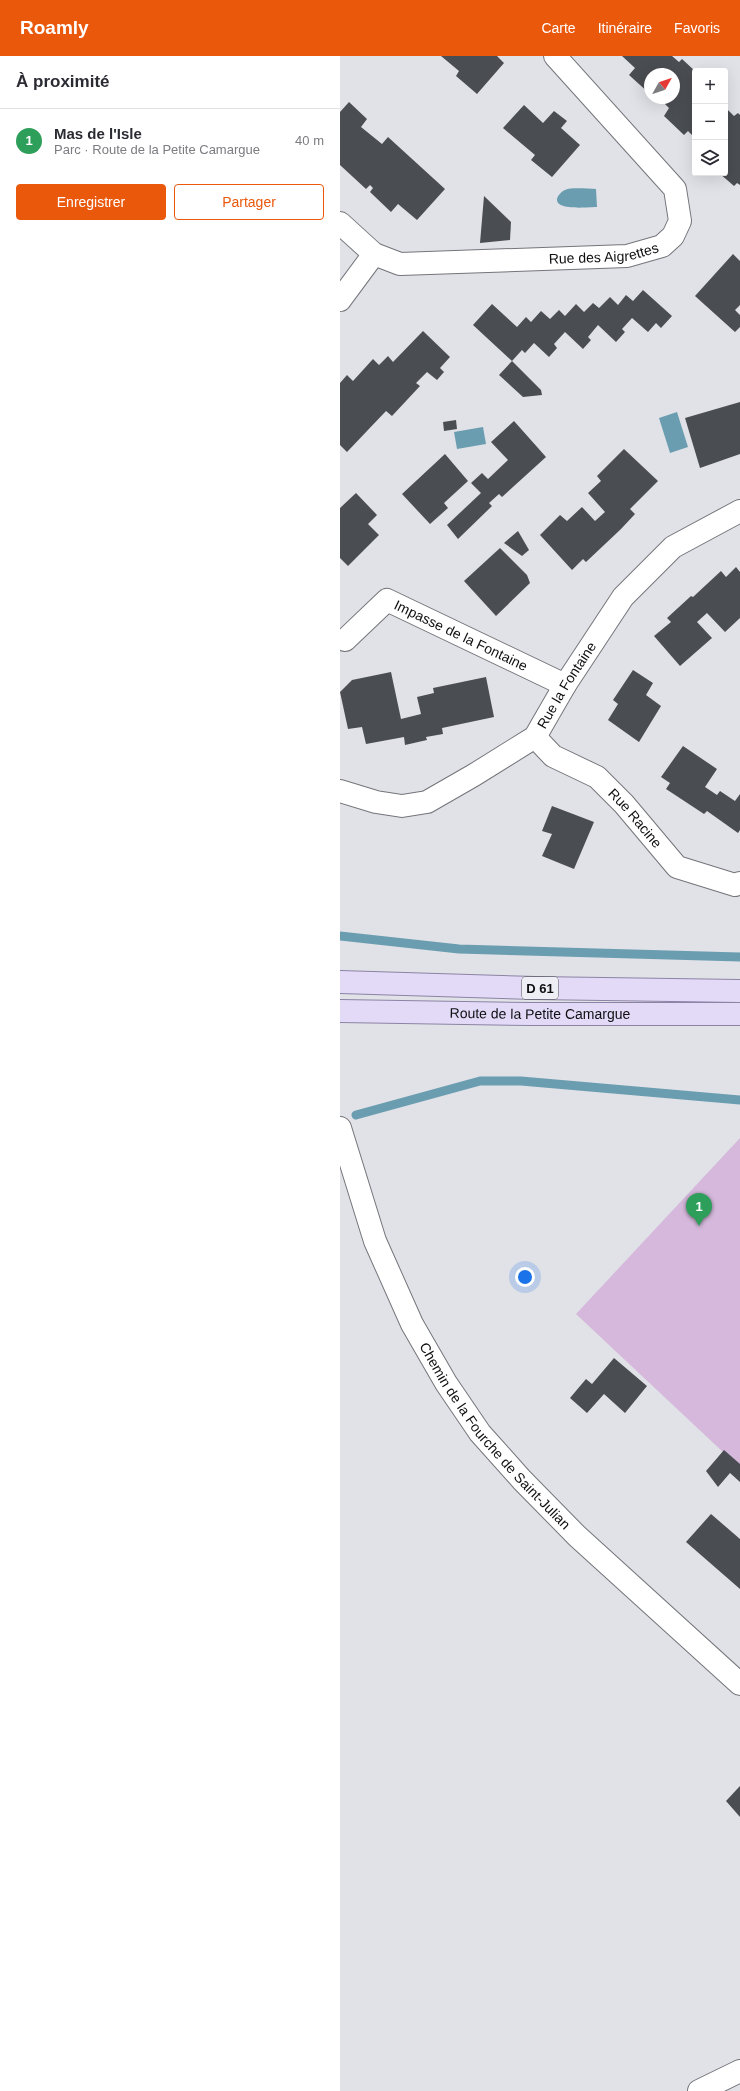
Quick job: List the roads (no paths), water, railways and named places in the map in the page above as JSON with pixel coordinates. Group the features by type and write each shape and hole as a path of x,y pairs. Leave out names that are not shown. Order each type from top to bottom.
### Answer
{"main road":[{"name":"Route de la Petite Camargue","path":"340,982 535,988 740,991"},
{"name":"Route de la Petite Camargue","path":"340,1011 531,1014 740,1014"}],"street":[{"name":"Rue des Aigrettes","path":"340,223 374,254 400,264 628,256 662,246 673,236 680,221 675,189 555,56"},
{"path":"340,300 374,254"},
{"name":"Rue la Fontaine","path":"340,791 376,802 402,806 427,802 474,775 535,736 565,685 623,597 673,547 740,511"},
{"name":"Impasse de la Fontaine","path":"345,640 387,600 565,685"},
{"name":"Rue Racine","path":"535,736 553,756 597,777 624,804 677,867 735,885 740,883"},
{"name":"Chemin de la Fourche de Saint-Julian","path":"340,1128 375,1241 412,1324 446,1383 480,1434 522,1480 577,1536 740,1684"},
{"path":"698,2091 740,2071"}],"water":[{"path":"576,188 596,189 597,207 567,207 558,203 558,196 565,190"},
{"path":"677,412 688,447 670,453 659,418"},
{"path":"483,427 486,444 457,449 454,432"}],"waterway":[{"path":"340,936 459,949 740,957"},
{"path":"356,1115 480,1081 521,1081 740,1100"}],"place":[{"name":"Mas de l'Isle","path":"699,1226"}]}
